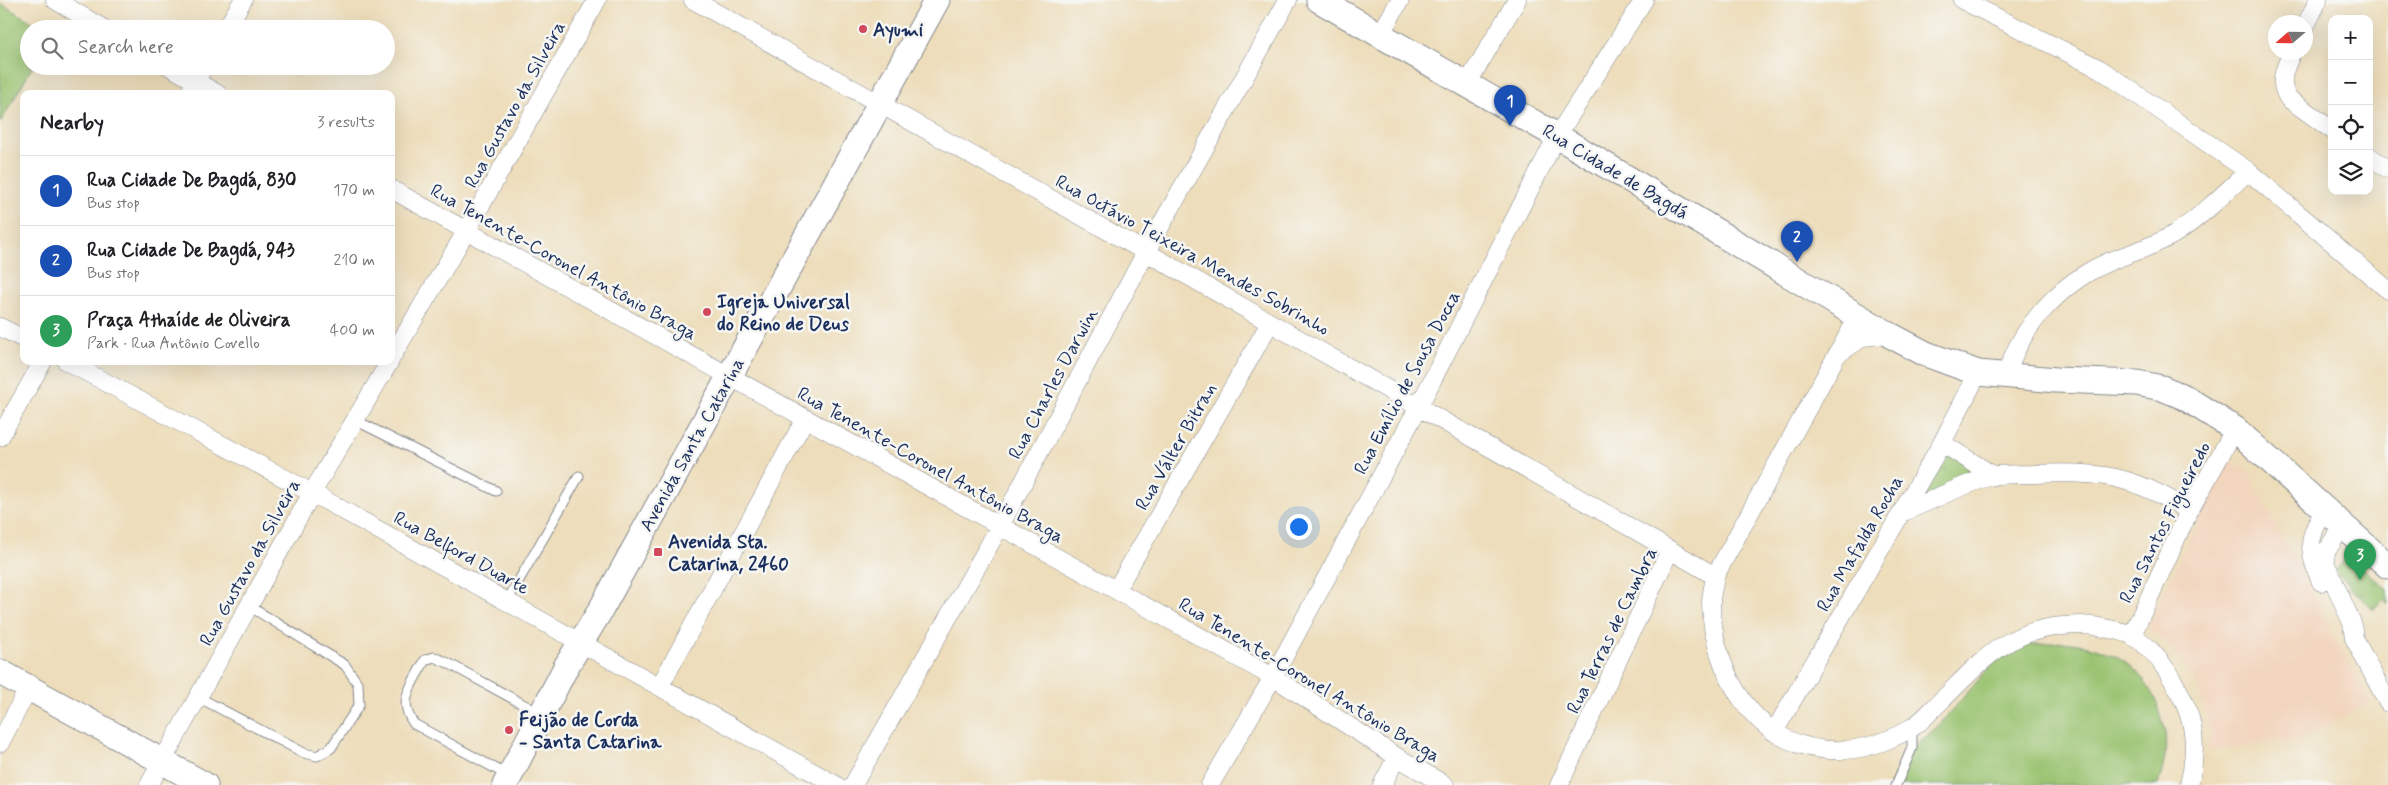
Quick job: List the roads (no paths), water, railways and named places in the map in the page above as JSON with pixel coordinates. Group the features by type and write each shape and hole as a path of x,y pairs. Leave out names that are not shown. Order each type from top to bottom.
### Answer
{"main road":[{"name":"Avenida Santa Catarina","path":"508,781 542,714 937,0"},
{"name":"Rua Cidade de Bagdá","path":"1319,0 1557,136 1888,334 1926,354 1978,373 2137,383 2162,388 2196,403 2235,429 2388,566"},
{"path":"0,672 205,785"}],"street":[{"path":"54,0 88,20"},
{"path":"231,20 243,0"},
{"name":"Rua Gustavo da Silveira","path":"395,352 468,230 596,0"},
{"name":"Rua Octávio Teixeira Mendes Sobrinho","path":"693,0 1146,252 1670,550"},
{"name":"Rua Charles Darwin","path":"853,785 1000,526 1146,252 1288,0"},
{"path":"1380,35 1400,0"},
{"path":"1467,84 1516,0"},
{"name":"Rua Emílio de Sousa Docca","path":"1210,785 1273,677 1419,406 1557,136 1644,0"},
{"path":"1962,0 2100,69 2248,172 2388,290"},
{"path":"2311,15 2318,0"},
{"path":"2289,60 2282,78 2285,94 2328,127"},
{"path":"178,75 192,88 199,75"},
{"path":"2373,159 2388,169"},
{"path":"2006,376 2011,358 2022,336 2038,316 2061,293 2092,271 2176,233 2248,172"},
{"name":"Rua Tenente-Coronel Antônio Braga","path":"395,191 1273,677 1396,757 1445,785"},
{"path":"1859,315 1715,576 1711,602 1719,653 1737,694 1748,708 1774,732 1800,745 1840,751 1877,744 1912,728 1995,649 2012,638 2044,627 2088,624 2132,635 2162,664 2184,700 2191,718 2196,744 2195,763 2189,785"},
{"name":"Rua Válter Bitran","path":"1116,590 1270,323"},
{"path":"0,327 20,337"},
{"path":"1838,353 1863,337 1888,334"},
{"path":"0,438 41,365"},
{"name":"Rua Belford Duarte","path":"73,365 312,493 836,785"},
{"name":"Rua Gustavo da Silveira","path":"149,785 312,493 387,365"},
{"name":"Rua Mafalda Rocha","path":"1774,732 1942,444 1978,373"},
{"path":"660,686 805,419"},
{"name":"Rua Santos Figueiredo","path":"2132,635 2189,511 2235,429"},
{"path":"1942,444 1994,476"},
{"path":"1901,514 1994,476 2055,473 2103,475 2130,480 2162,494 2189,511"},
{"path":"2334,518 2314,528 2310,550 2313,564 2345,630 2354,638 2388,703"},
{"name":"Rua Terras de Cambra","path":"1564,782 1670,550 1715,576"},
{"path":"0,742 29,687"},
{"path":"1382,785 1396,757"}],"lane":[{"path":"354,420 496,490"},
{"path":"507,601 579,476"},
{"path":"198,697 304,753 317,756 331,748 359,705 358,684 345,665 249,606"},
{"path":"508,781 414,724 406,713 404,700 425,660 434,657 542,714"},
{"path":"1896,785 1912,748 1912,728"}],"place":[{"name":"Ayumi","path":"863,29"},
{"name":"Rua Cidade De Bagdá, 830","path":"1510,126"},
{"name":"Rua Cidade De Bagdá, 943","path":"1797,262"},
{"name":"Igreja Universal do Reino de Deus","path":"707,312"},
{"name":"Avenida Sta. Catarina, 2460","path":"658,552"},
{"name":"Praça Athaíde de Oliveira","path":"2360,580"},
{"name":"Feijão de Corda - Santa Catarina","path":"509,730"}]}
